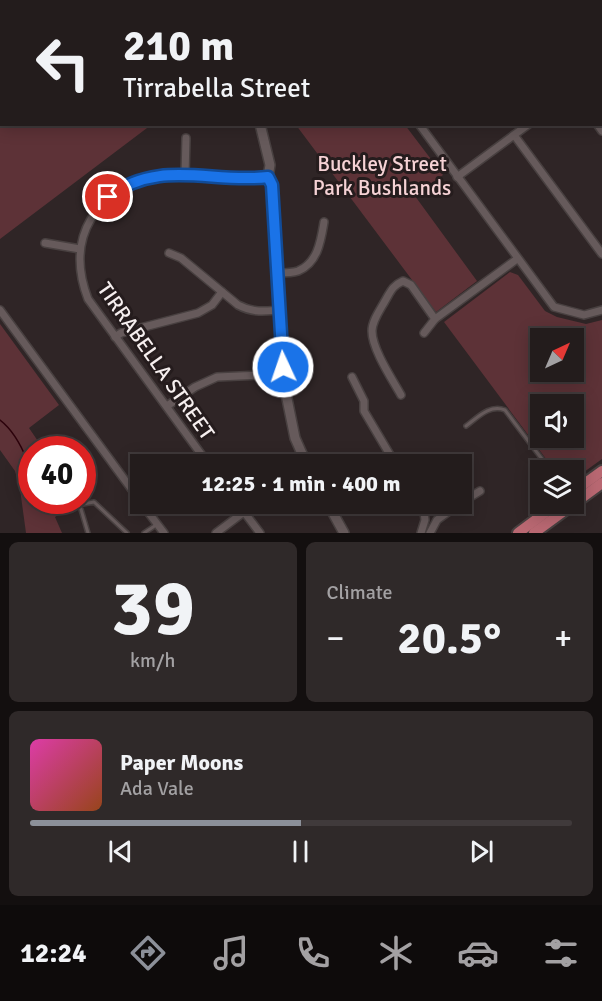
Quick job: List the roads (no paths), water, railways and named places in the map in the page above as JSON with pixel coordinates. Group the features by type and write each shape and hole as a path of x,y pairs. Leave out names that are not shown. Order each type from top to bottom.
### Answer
{"main road":[{"path":"584,484 602,471"},
{"path":"534,533 602,483"},
{"path":"518,533 544,514"}],"street":[{"path":"261,126 270,165 268,177 272,185 283,367 280,374 295,438 302,454"},
{"path":"420,126 554,307 584,315 602,310"},
{"path":"457,177 526,126"},
{"path":"514,135 602,254"},
{"path":"185,175 186,138"},
{"name":"TIRRABELLA STREET","path":"202,454 95,311 85,291 80,266 80,249 86,229 97,209 120,188 152,176 268,177"},
{"path":"278,273 297,271 309,263 320,246 324,222"},
{"path":"45,243 80,249"},
{"path":"169,253 181,258 248,310 256,312 280,310"},
{"path":"424,333 427,326 435,319 517,259"},
{"path":"401,395 373,339 374,321 394,285 403,281 411,285 435,319"},
{"path":"115,337 121,333 198,313 212,305 222,292"},
{"path":"0,310 130,487"},
{"path":"166,406 195,387 217,378 280,374"},
{"path":"352,377 364,401 364,411 389,454"},
{"path":"472,496 480,491"},
{"path":"150,514 164,533"},
{"path":"216,533 241,514"},
{"path":"246,514 260,533"},
{"path":"334,514 344,533"},
{"path":"421,533 424,514"},
{"path":"430,533 437,520 445,514"}],"lane":[{"path":"466,426 490,408 497,407 505,410 543,460"},
{"path":"88,533 80,506 94,502 127,533"},
{"path":"144,533 157,524"}],"waterway":[{"path":"0,420 9,428 18,442"}],"park label":[{"name":"Buckley Street Park Bushlands","path":"382,176"}]}
